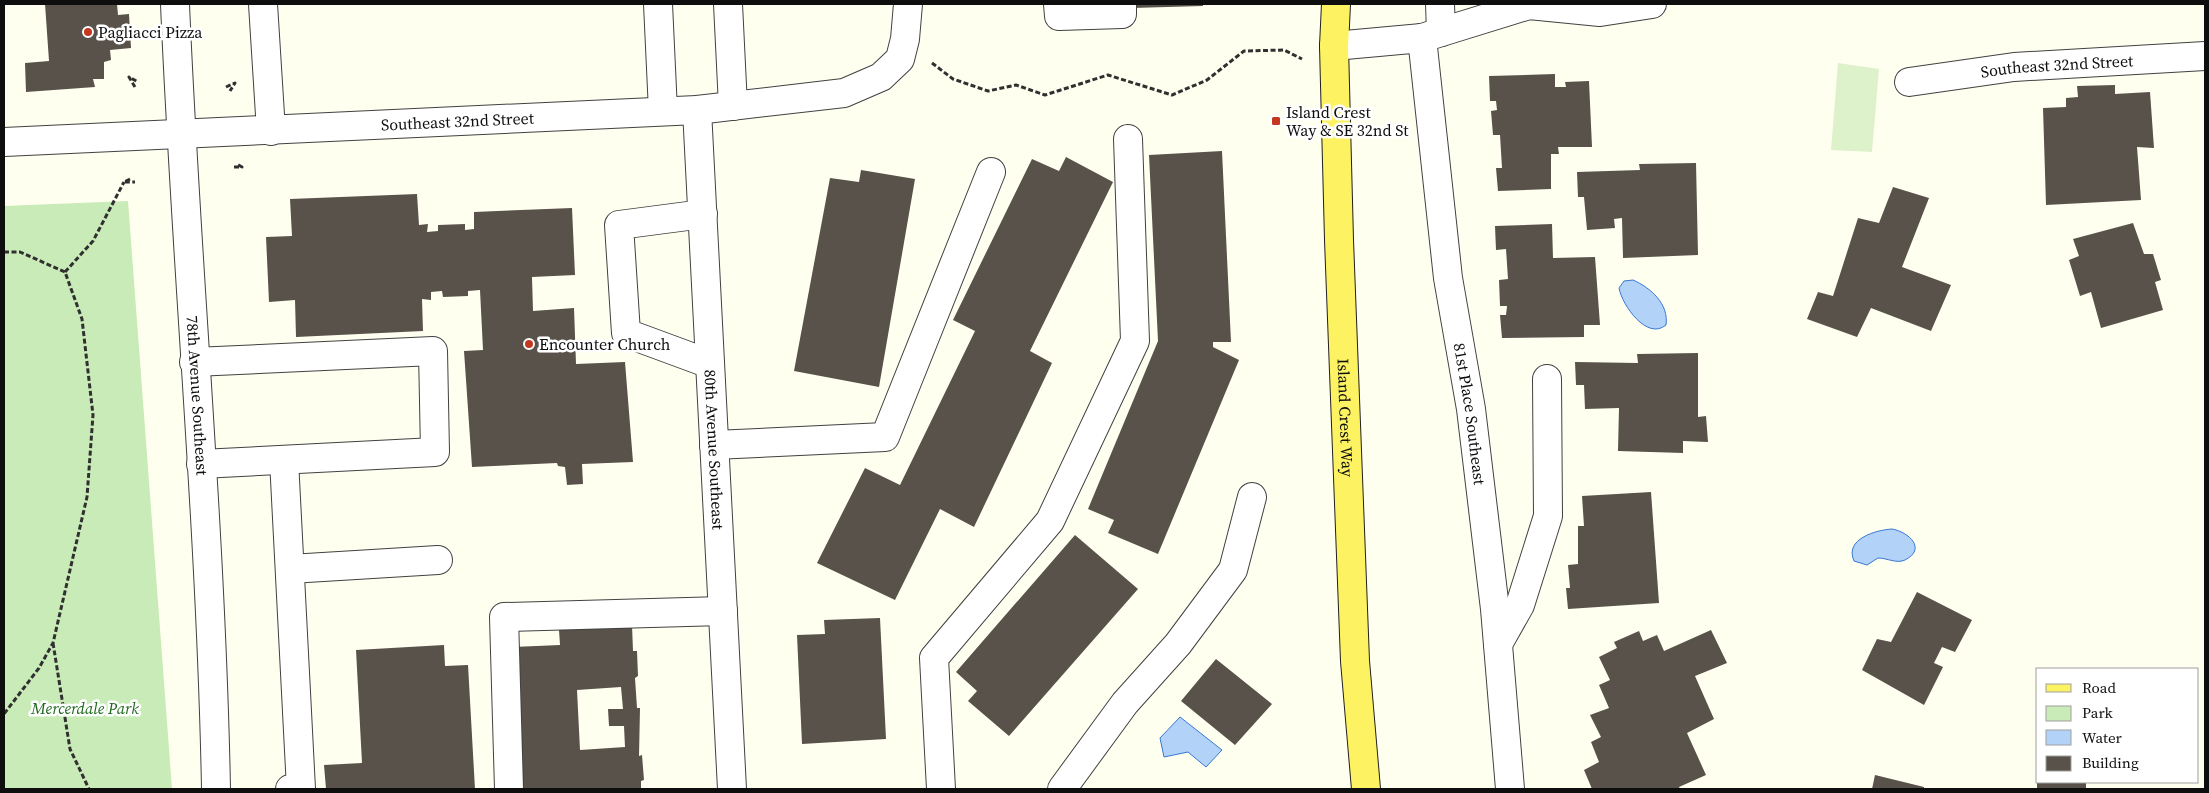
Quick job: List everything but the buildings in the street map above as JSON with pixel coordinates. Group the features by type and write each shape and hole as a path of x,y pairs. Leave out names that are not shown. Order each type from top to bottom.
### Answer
{"main road":[{"name":"Island Crest Way","path":"1327,4 1334,46"},
{"name":"Island Crest Way","path":"1336,4 1334,46 1355,661 1366,789"}],"street":[{"name":"78th Avenue Southeast","path":"175,4 180,135 214,684 216,789"},
{"path":"263,4 272,131"},
{"path":"658,4 663,111"},
{"path":"728,4 733,106"},
{"path":"900,60 906,39 908,4"},
{"path":"1058,4 1059,16 1122,14 1122,4"},
{"name":"81st Place Southeast","path":"1440,4 1432,35 1448,278 1471,409 1498,644 1510,789"},
{"path":"1334,46 1432,35 1529,5 1600,12 1652,4"},
{"name":"Southeast 32nd Street","path":"1909,82 2014,67 2205,56"},
{"name":"Southeast 32nd Street","path":"4,142 697,110 844,93 881,77 900,60"},
{"name":"80th Avenue Southeast","path":"697,110 732,789"},
{"path":"941,789 934,658 1050,521 1135,341 1128,139"},
{"path":"714,445 885,436 991,172"},
{"path":"703,214 619,225 626,333 710,364"},
{"path":"194,362 433,351 435,452 201,464"},
{"path":"1498,644 1520,605 1548,516 1547,379"},
{"path":"284,460 301,789 290,789"},
{"path":"1062,789 1126,703 1178,644 1233,570 1252,497"},
{"path":"290,569 438,560"},
{"path":"509,789 504,617 723,611"}],"path":[{"path":"900,60 928,60 953,80 988,91 1016,85 1045,95 1108,75 1172,95 1207,80 1244,51 1284,50 1335,75"},
{"path":"135,87 129,77 138,82"},
{"path":"226,87 235,84 230,91"},
{"path":"65,272 93,241 124,182 130,179"},
{"path":"124,182 135,182"},
{"path":"4,252 20,252 65,272 82,319 93,415 87,497 53,643 39,668 4,714"},
{"path":"53,643 70,750 89,789"}],"green space":[{"path":"1838,63 1879,69 1872,152 1831,150"},
{"name":"Mercerdale Park","path":"128,201 172,789 4,789 4,206"}],"water":[{"path":"1633,280 1646,287 1662,304 1665,310 1666,325 1659,329 1651,328 1636,319 1630,311 1619,288 1624,281"},
{"path":"1892,529 1909,537 1913,542 1915,551 1911,556 1902,561 1878,558 1867,565 1854,561 1852,553 1857,541 1878,531"},
{"path":"1180,717 1222,750 1206,767 1188,752 1164,757 1160,738"}],"place":[{"name":"Pagliacci Pizza","path":"88,32"},
{"name":"Island Crest Way & SE 32nd St","path":"1276,121"},
{"name":"Encounter Church","path":"529,344"}]}
